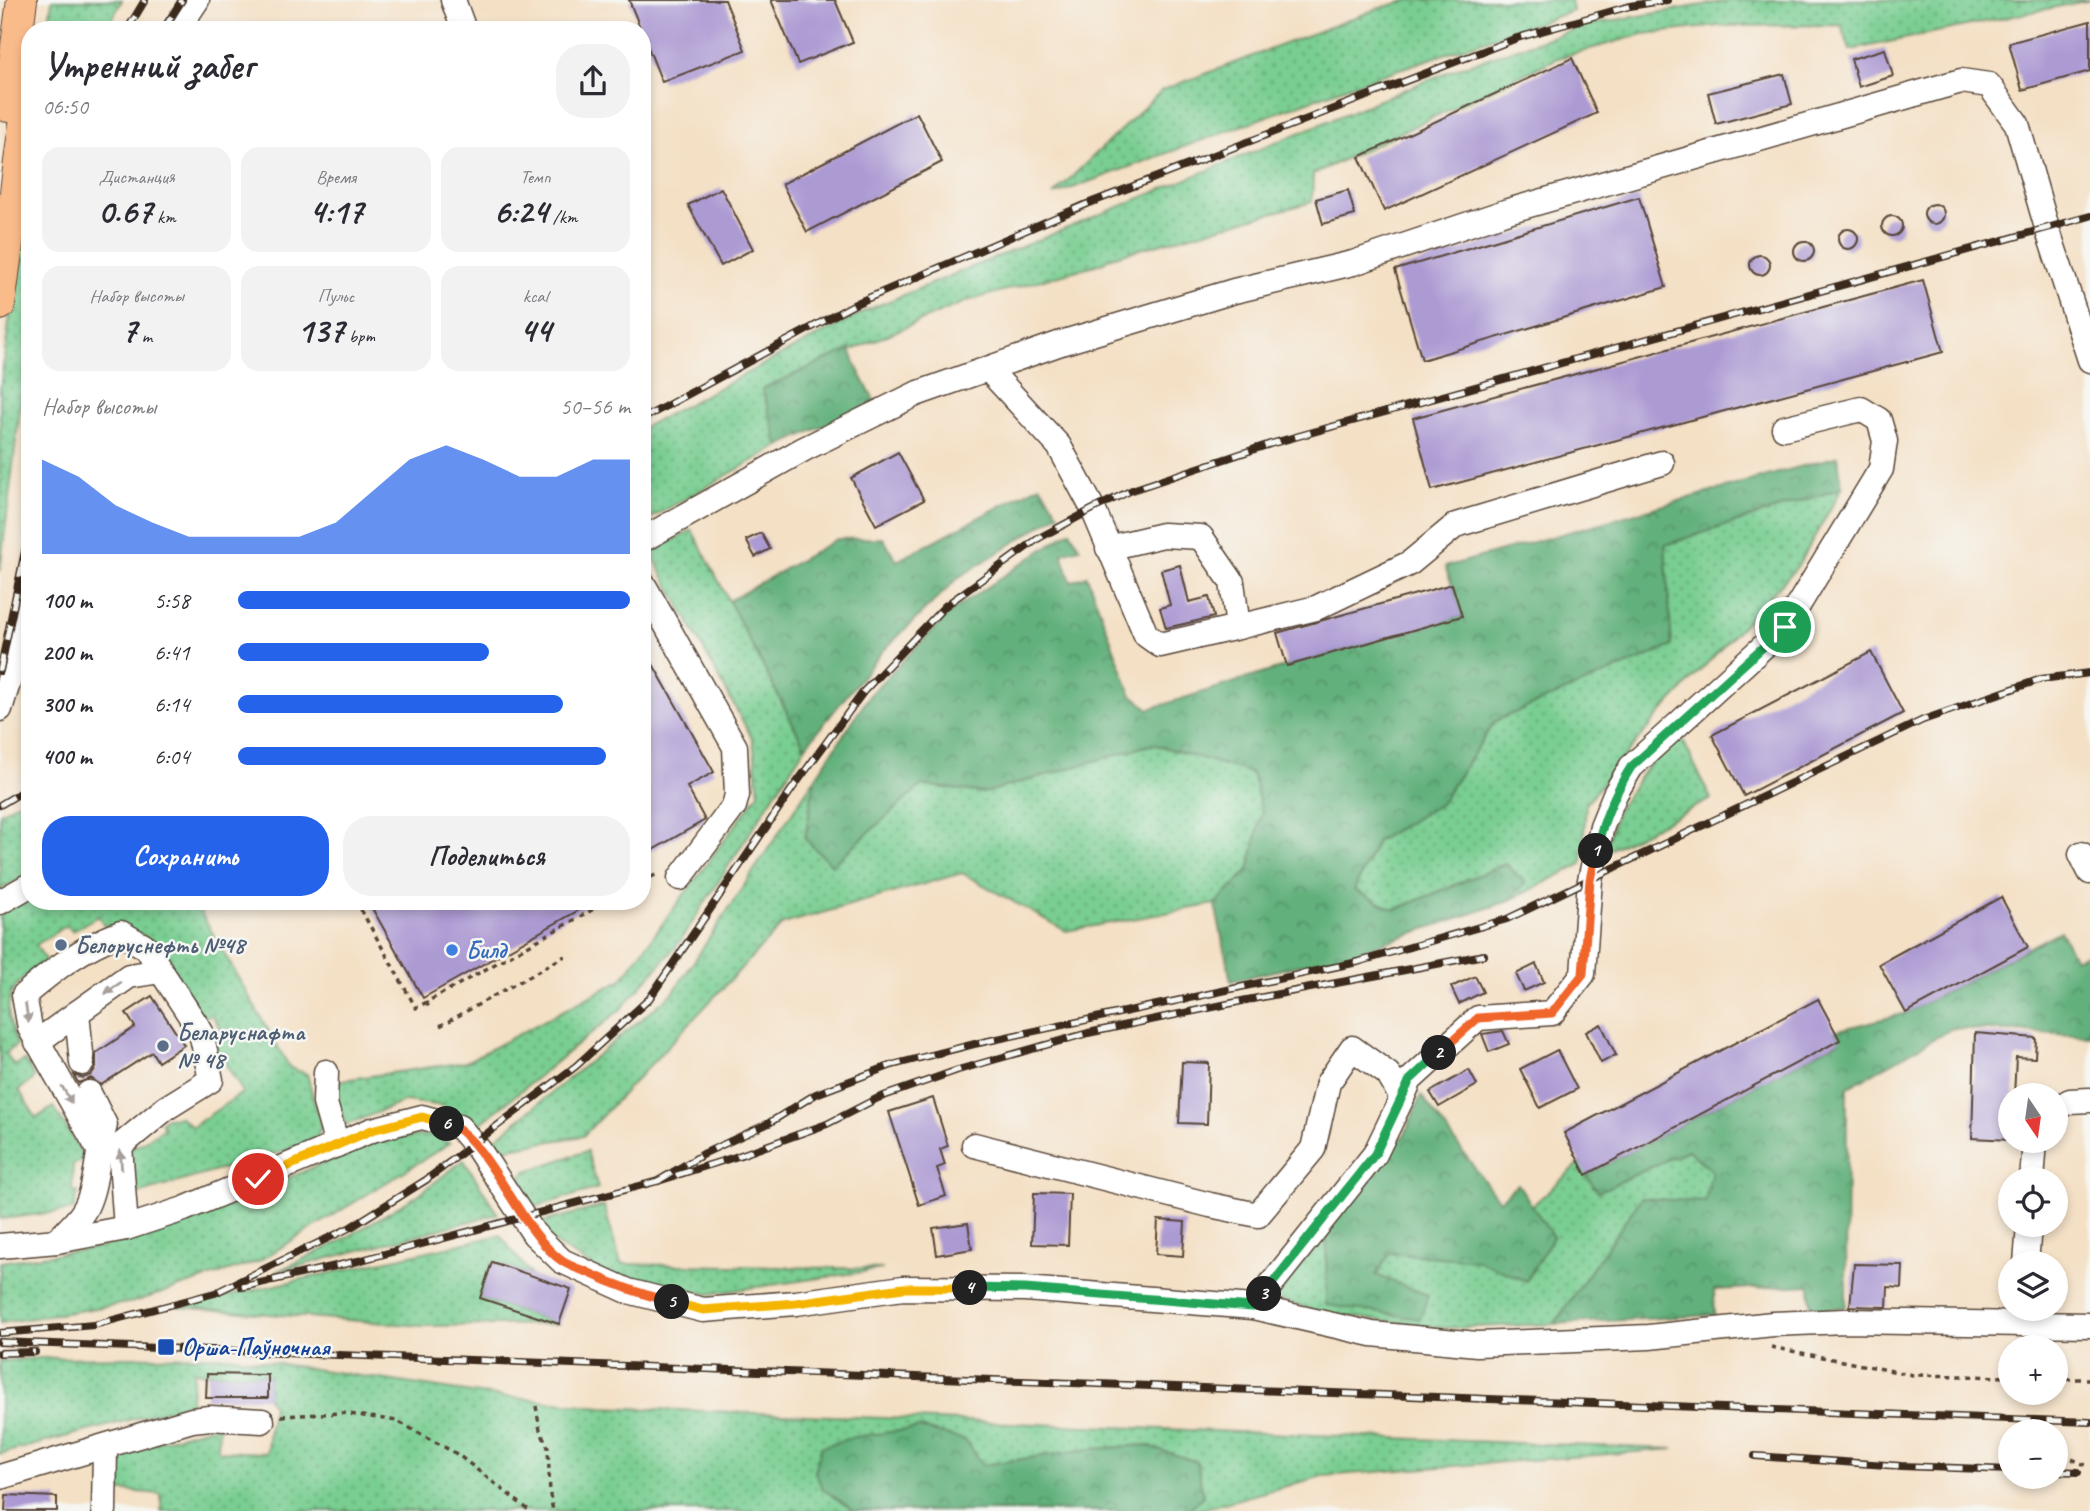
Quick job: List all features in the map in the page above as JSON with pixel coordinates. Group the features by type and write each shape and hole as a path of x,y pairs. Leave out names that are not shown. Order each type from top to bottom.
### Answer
{"main road":[{"path":"0,163 22,0"},
{"path":"37,21 40,0"},
{"path":"0,305 21,147"}],"lane":[{"path":"183,21 197,0"},
{"path":"453,0 461,21"},
{"path":"651,535 816,443 916,394 1061,343 1234,291 1353,263 1508,211 1961,81 1989,85 2017,124 2090,360"},
{"path":"988,369 1059,446 1093,509 1146,635 1160,645 1316,608 1410,563 1456,525 1662,463"},
{"path":"1253,1307 1375,1154 1410,1080 1478,1018 1552,1013 1583,974 1590,880 1602,826 1615,794 1631,767 1785,627 1881,469 1885,441 1879,420 1861,409 1784,428"},
{"path":"1108,548 1163,535 1201,537 1232,582 1238,627"},
{"path":"651,598 736,754 737,795 734,806 680,878"},
{"path":"0,709 14,664 21,628"},
{"path":"0,902 21,890"},
{"path":"98,1148 30,1028 24,995 91,945 121,933 147,948 201,1032 212,1080 166,1108 120,1146 126,1228"},
{"path":"37,1042 129,976 161,971"},
{"path":"78,1013 82,1063"},
{"path":"974,1145 1258,1215 1312,1150 1328,1083 1352,1048 1388,1074 1402,1098"},
{"path":"326,1072 323,1090 337,1144"},
{"path":"57,1241 83,1212 93,1187 98,1148 105,1125 89,1093"},
{"path":"2068,1102 2090,1100"},
{"path":"0,1246 57,1241 126,1228 184,1209 372,1130 422,1117 458,1127 479,1150 534,1234 562,1261 628,1291 703,1310 796,1303 903,1288 1025,1289 1253,1307 1372,1334 1477,1344 1649,1337 1773,1324 1998,1317"},
{"path":"2059,1321 2090,1325"},
{"path":"0,1476 105,1448 192,1420 210,1418 261,1421"},
{"path":"104,1511 105,1448"}],"path":[{"path":"361,910 416,1008 592,910"},
{"path":"552,933 555,938"},
{"path":"440,1026 565,956"},
{"path":"426,1002 430,1009"},
{"path":"1764,1344 1776,1349 1913,1375 1998,1377"},
{"path":"2068,1379 2090,1380"},
{"path":"536,1406 540,1430 548,1447 553,1511"},
{"path":"261,1421 288,1414 343,1413 397,1421 457,1454 530,1511"},
{"path":"2072,1459 2090,1467"}],"green space":[{"path":"52,0 122,0 112,21 49,21"},
{"path":"1410,0 1571,0 1573,11 1352,85 1053,195 1162,90 1380,8"},
{"path":"1732,0 2090,0 1850,50 1841,25 1719,26 1643,34 1558,58 1313,174 1312,202 1111,257 1102,263 967,301 763,388 779,446 651,518 651,423 867,310 1455,69 1587,25"},
{"path":"21,233 21,400 0,572 0,390"},
{"path":"850,349 875,402 779,446 762,389"},
{"path":"1838,456 1842,488 1665,545 1672,646 1495,721 1440,804 1377,841 1354,890 1395,910 1505,864 1526,883 1506,902 1356,952 1231,981 1215,904 1249,870 1262,812 1252,773 1153,744 984,793 922,785 832,865 805,839 815,778 872,692 952,611 1070,531 1080,548 1062,553 1071,582 1087,576 1131,694 1149,709 1461,616 1445,567"},
{"path":"1040,485 1059,514 958,578 881,653 805,747 729,601 837,539 883,538 897,561"},
{"path":"1842,488 1798,566 1658,716 1586,803 1582,864 1506,902 1526,883 1505,864 1394,910 1354,890 1377,841 1440,804 1495,721 1671,646 1665,545"},
{"path":"692,530 805,747 679,943 621,1009 475,1128 443,1106 406,1101 346,1125 335,1098 337,1081 466,1062 621,980 759,793 753,740 651,553"},
{"path":"1680,734 1711,799 1605,852 1617,810 1645,770"},
{"path":"1153,744 1252,773 1262,812 1249,870 1215,904 1066,931 962,873 783,924 583,1136 502,1149 489,1144 673,993 815,778 805,839 832,865 922,785 984,793"},
{"path":"21,800 21,878 0,890 0,813"},
{"path":"21,903 21,910 199,910 290,1068 307,1074 321,1128 315,1142 141,1193 132,1191 124,1150 140,1144 164,1128 161,1122 166,1118 181,1117 192,1127 243,1092 210,1039 222,1031 211,1014 199,1021 144,935 107,929 98,916 72,931 67,925 36,945 46,961 15,987 8,1005 17,1045 6,1053 14,1066 25,1060 35,1078 19,1090 36,1118 54,1107 82,1154 82,1161 73,1164 72,1191 78,1192 73,1210 0,1219 0,914"},
{"path":"2060,931 2075,959 2090,953 2090,1036 1953,1028 1847,1088 1846,1307 1811,1310 1810,1285 1714,1290 1715,1315 1554,1324 1641,1198 1705,1202 1712,1171 1688,1150 1598,1192 1586,1175 1839,1041 1835,1031 1906,1013"},
{"path":"1421,1095 1499,1201 1518,1184 1553,1237 1526,1281 1477,1260 1390,1253 1376,1275 1428,1295 1420,1319 1326,1305 1327,1230 1405,1134"},
{"path":"429,1135 450,1143 259,1261 134,1302 0,1323 0,1262 98,1248 216,1209 377,1140"},
{"path":"1688,1150 1712,1171 1705,1202 1641,1199 1554,1324 1445,1328 1328,1314 1274,1299 1327,1230 1326,1305 1428,1295 1376,1276 1390,1253 1478,1260 1526,1281 1553,1237 1532,1206 1580,1163 1599,1191"},
{"path":"587,1151 598,1188 528,1209 516,1182 526,1171"},
{"path":"464,1160 498,1214 276,1272 339,1242 418,1195"},
{"path":"604,1206 621,1264 883,1269 708,1294 610,1278 550,1240 538,1223"},
{"path":"500,1235 531,1275 492,1262 480,1298 559,1324 425,1326 178,1307"},
{"path":"229,1356 479,1394 602,1407 1674,1449 1323,1476 1195,1511 1187,1511 1203,1496 1197,1462 1145,1445 1082,1450 983,1465 965,1440 822,1488 854,1511 161,1511 161,1494 114,1490 115,1453 219,1425 218,1451 267,1453 273,1406 268,1398 268,1375 194,1372 190,1404 0,1454 0,1361 39,1358"},
{"path":"920,1428 965,1440 983,1465 1082,1450 1145,1445 1197,1462 1203,1496 1187,1511 854,1511 822,1488 815,1472 821,1447 854,1437"}],"building":[{"path":"629,0 725,0 745,50 662,82 651,55 651,21 637,21"},
{"path":"771,0 835,0 853,42 798,64"},
{"path":"2090,21 2090,71 2022,90 2009,43"},
{"path":"1885,49 1893,76 1859,87 1851,59"},
{"path":"1572,58 1597,113 1384,211 1359,157"},
{"path":"1784,74 1792,104 1716,124 1708,93"},
{"path":"917,113 942,162 807,232 782,184"},
{"path":"721,188 753,249 721,266 688,205"},
{"path":"1348,190 1355,215 1323,224 1316,199"},
{"path":"1639,197 1666,287 1422,360 1395,270"},
{"path":"1934,204 1941,207 1944,214 1941,221 1934,224 1927,221 1924,214 1927,207"},
{"path":"1892,216 1899,219 1902,226 1899,233 1892,236 1885,233 1882,226 1885,219"},
{"path":"1848,229 1855,232 1858,239 1855,246 1848,249 1841,246 1838,239 1841,232"},
{"path":"1804,241 1811,244 1814,251 1811,258 1804,261 1797,258 1794,251 1797,244"},
{"path":"1760,255 1767,258 1770,265 1767,272 1760,275 1753,272 1750,265 1753,258"},
{"path":"1923,280 1943,352 1432,490 1413,418"},
{"path":"898,452 924,500 876,525 851,478"},
{"path":"761,533 770,549 755,557 746,540"},
{"path":"1180,565 1189,602 1209,597 1214,617 1166,628 1160,608 1170,605 1161,570"},
{"path":"1452,584 1462,616 1287,666 1277,633"},
{"path":"1871,652 1903,713 1744,796 1712,735"},
{"path":"651,661 714,772 687,787 705,820 651,851"},
{"path":"2001,897 2028,947 1906,1013 1879,964"},
{"name":"Билд","path":"373,910 579,910 423,998"},
{"path":"1536,964 1544,982 1524,991 1516,974"},
{"path":"1475,976 1483,992 1459,1004 1451,987"},
{"path":"152,996 184,1045 158,1062 152,1052 101,1085 91,1078 78,1083 74,1075 83,1078 91,1075 96,1068 96,1053 135,1027 126,1013"},
{"path":"1818,999 1840,1040 1586,1175 1564,1133"},
{"path":"1601,1024 1616,1055 1601,1063 1586,1032"},
{"path":"1503,1031 1509,1044 1489,1052 1482,1034"},
{"path":"1975,1033 2036,1038 2035,1058 2016,1057 2015,1083 1998,1083 1998,1139 1972,1138"},
{"path":"1557,1050 1577,1089 1540,1108 1520,1069"},
{"path":"1182,1062 1209,1063 1207,1124 1179,1123"},
{"path":"1469,1070 1477,1085 1439,1107 1430,1092"},
{"path":"933,1098 948,1146 940,1149 945,1165 937,1168 946,1196 919,1205 889,1112"},
{"path":"1034,1193 1070,1194 1068,1245 1032,1244"},
{"path":"1158,1220 1185,1222 1183,1256 1156,1254"},
{"path":"968,1223 972,1249 937,1255 933,1228"},
{"path":"492,1262 571,1289 559,1324 480,1298"},
{"path":"1854,1264 1903,1265 1902,1288 1888,1287 1887,1307 1850,1306"},
{"path":"207,1374 268,1375 268,1398 206,1398"},
{"path":"6,1495 57,1497 57,1511 5,1511"}],"railway":[{"path":"132,21 145,0"},
{"path":"169,21 182,0"},
{"path":"651,414 857,303 1087,204 1517,38 1630,6 1667,0"},
{"path":"0,1333 94,1325 215,1293 351,1227 426,1180 576,1066 649,999 792,789 864,691 945,606 1039,538 1093,509 1132,490 1270,444 2090,216"},
{"path":"0,671 21,570"},
{"path":"658,1181 705,1153 769,1123 816,1094 892,1065 974,1044 1358,962 1507,919 1923,720 2041,679 2090,673"},
{"path":"0,805 21,792"},
{"path":"242,1287 358,1261 658,1181 827,1124 878,1098 958,1070 1088,1033 1484,955"},
{"path":"0,1342 2090,1422"},
{"path":"0,1353 35,1352"},
{"path":"1755,1456 1998,1470"},
{"path":"2068,1472 2078,1472"}],"place":[{"name":"Белоруснефть №48","path":"61,945"},
{"name":"Билд","path":"452,950"},
{"name":"Беларуснафта № 48","path":"163,1046"},
{"name":"Орша-Паўночная","path":"166,1347"}],"route":[{"path":"258,1179 372,1130 422,1117 458,1127 479,1150 534,1234 562,1261 628,1291 703,1310 796,1303 903,1288 1025,1289 1253,1307 1375,1154 1410,1080 1478,1018 1552,1013 1583,974 1590,880 1602,826 1615,794 1631,767 1785,627"}]}
